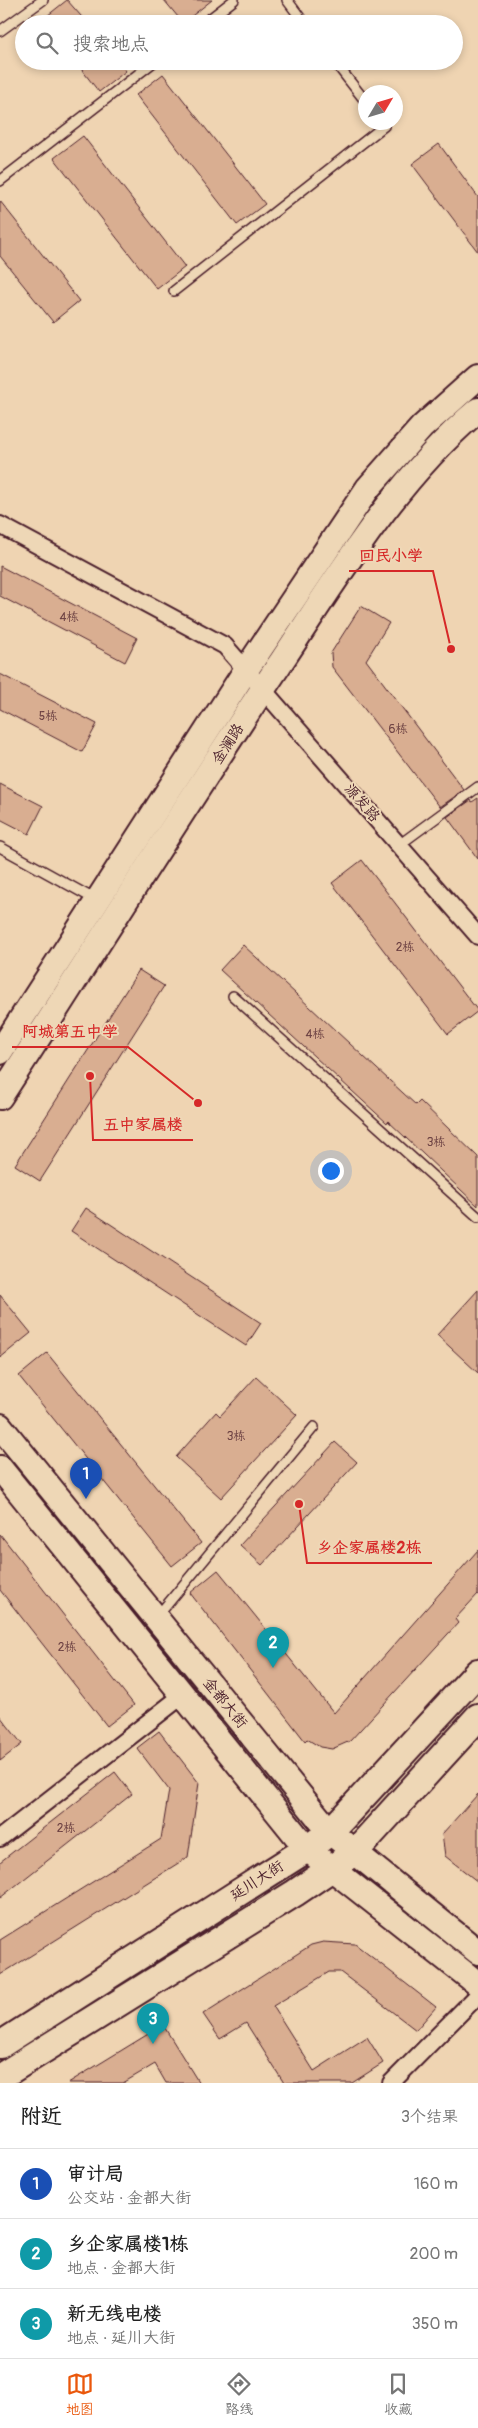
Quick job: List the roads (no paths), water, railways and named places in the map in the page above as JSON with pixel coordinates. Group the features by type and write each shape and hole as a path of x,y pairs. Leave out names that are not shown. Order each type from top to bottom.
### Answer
{"main road":[{"name":"延川大街","path":"0,2045 308,1848 330,1832 478,1672"},
{"name":"延川大街","path":"0,2077 354,1853 478,1717"}],"street":[{"name":"金澜路","path":"0,1052 246,670 368,488 422,427 478,377"},
{"name":"金澜路","path":"0,1097 263,689 358,547 397,493 443,441 478,410"},
{"name":"源发路","path":"0,525 225,646 478,936"},
{"name":"金都大街","path":"0,1426 330,1832 478,1952"},
{"name":"金都大街","path":"0,1468 308,1848 478,1984"},
{"path":"0,1838 183,1695"},
{"path":"391,2083 478,1995"}],"lane":[{"path":"22,15 43,0"},
{"path":"215,15 234,0"},
{"path":"287,0 299,15"},
{"path":"0,31 15,20"},
{"path":"0,181 143,70"},
{"path":"341,70 358,92"},
{"path":"174,291 379,130"},
{"path":"399,846 478,788"},
{"path":"0,847 98,901"},
{"path":"233,996 478,1217"},
{"path":"156,1618 314,1427"}],"place":[{"name":"回民小学","path":"451,649"},
{"name":"五中家属楼","path":"90,1076"},
{"name":"阿城第五中学","path":"198,1103"},
{"name":"审计局","path":"86,1499"},
{"name":"乡企家属楼2栋","path":"299,1504"},
{"name":"乡企家属楼1栋","path":"273,1668"},
{"name":"新无线电楼","path":"153,2044"}]}
